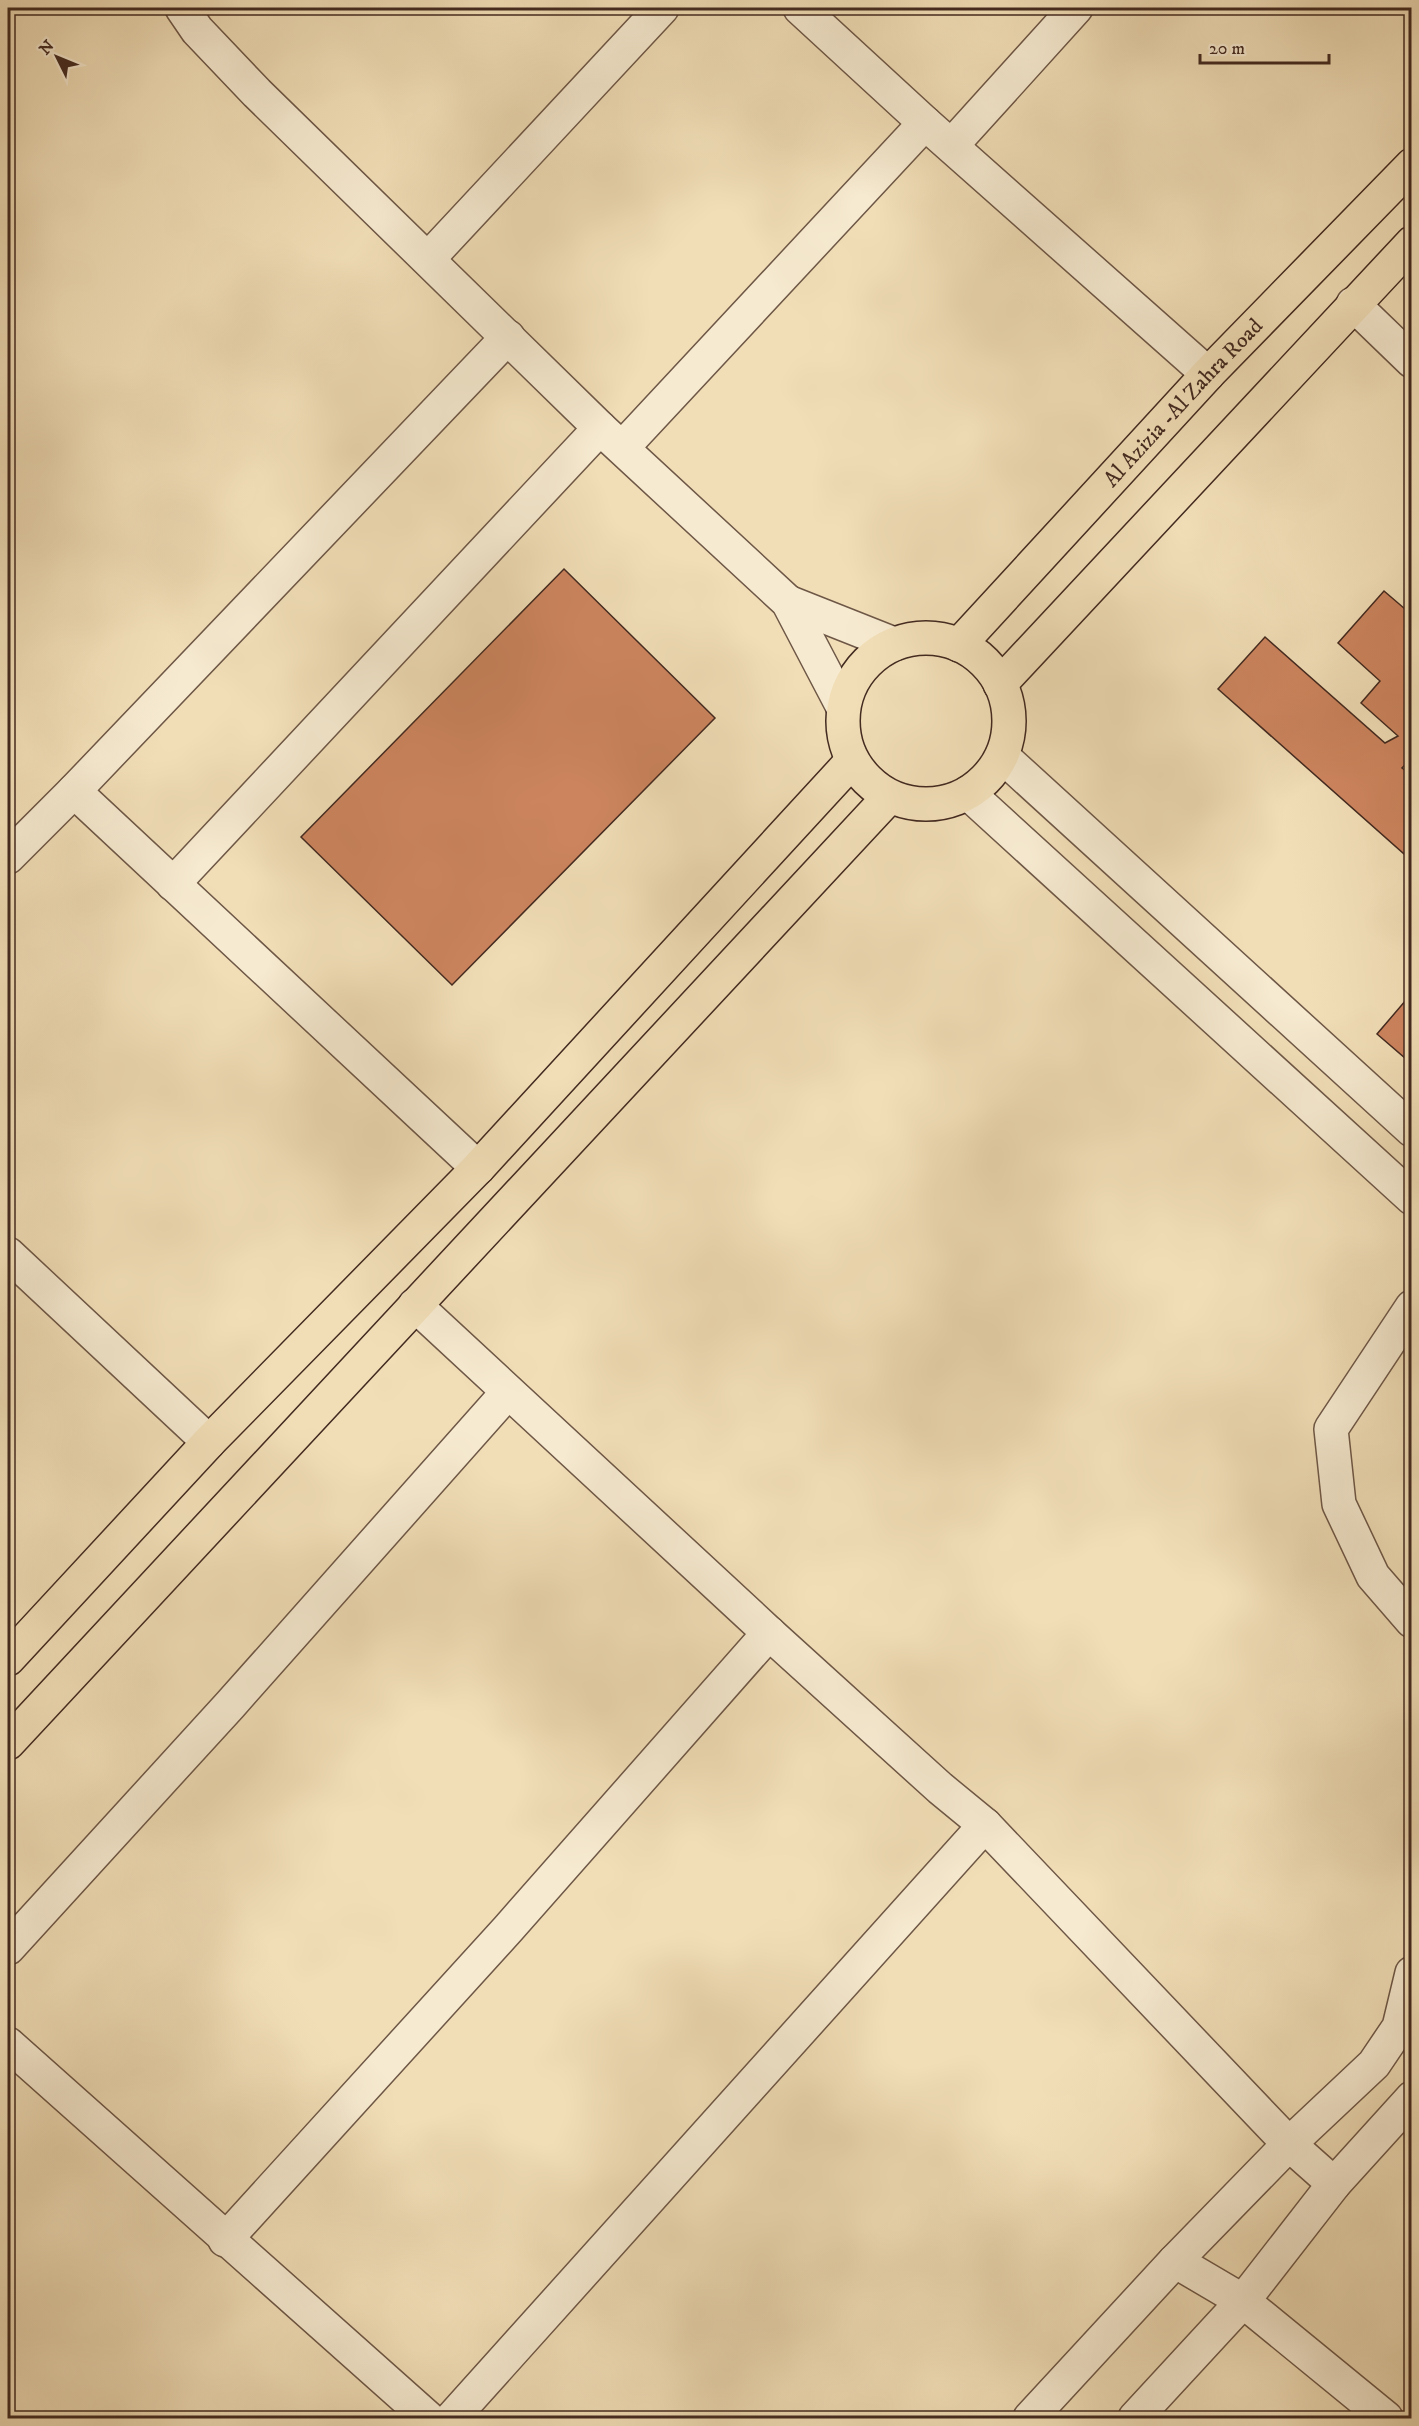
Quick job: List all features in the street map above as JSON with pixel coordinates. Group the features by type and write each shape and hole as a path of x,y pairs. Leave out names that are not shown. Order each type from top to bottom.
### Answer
{"main road":[{"name":"Al Azizia -Al Zahra Road","path":"959,645 1208,374 1412,165"},
{"path":"1000,684 1412,243"},
{"path":"927,638 959,645 983,661 1000,684 1007,702 1009,720 1007,739 1002,756 988,777 968,793 929,805 889,797 867,782 852,760 843,734 843,707 853,680 870,659 894,644 927,638"},
{"path":"8,1659 209,1442 478,1168 852,760"},
{"path":"8,1743 889,797"}],"street":[{"path":"182,8 197,30 257,93 611,437 788,602 843,707"},
{"path":"428,259 662,8"},
{"path":"800,8 925,123 1208,374"},
{"path":"952,145 1076,8"},
{"path":"173,884 611,437 925,123"},
{"path":"1353,304 1412,361"},
{"path":"8,857 74,791 508,337"},
{"path":"788,602 894,644"},
{"path":"1002,756 1412,1130"},
{"path":"74,791 478,1168"},
{"path":"968,793 1412,1198"},
{"path":"8,1254 209,1442"},
{"path":"415,1305 769,1633 940,1788 985,1825 1289,2144 1334,2184"},
{"path":"1412,1307 1331,1429 1338,1504 1373,1576 1412,1621"},
{"path":"8,1948 230,1704 508,1392"},
{"path":"225,2240 516,1920 769,1633"},
{"path":"452,2418 985,1825"},
{"path":"1030,2418 1175,2261 1289,2144 1374,2064 1405,2023 1412,1973"},
{"path":"8,2044 225,2240 428,2418"},
{"path":"1135,2418 1243,2301 1334,2184 1412,2098"},
{"path":"1175,2261 1243,2301 1386,2418"}],"building":[{"path":"564,569 715,718 452,985 301,837"},
{"path":"1384,591 1412,615 1412,758 1402,768 1412,776 1412,861 1218,689 1265,637 1385,743 1398,736 1361,703 1380,681 1338,643"},
{"path":"1412,993 1412,1064 1377,1034"}]}
